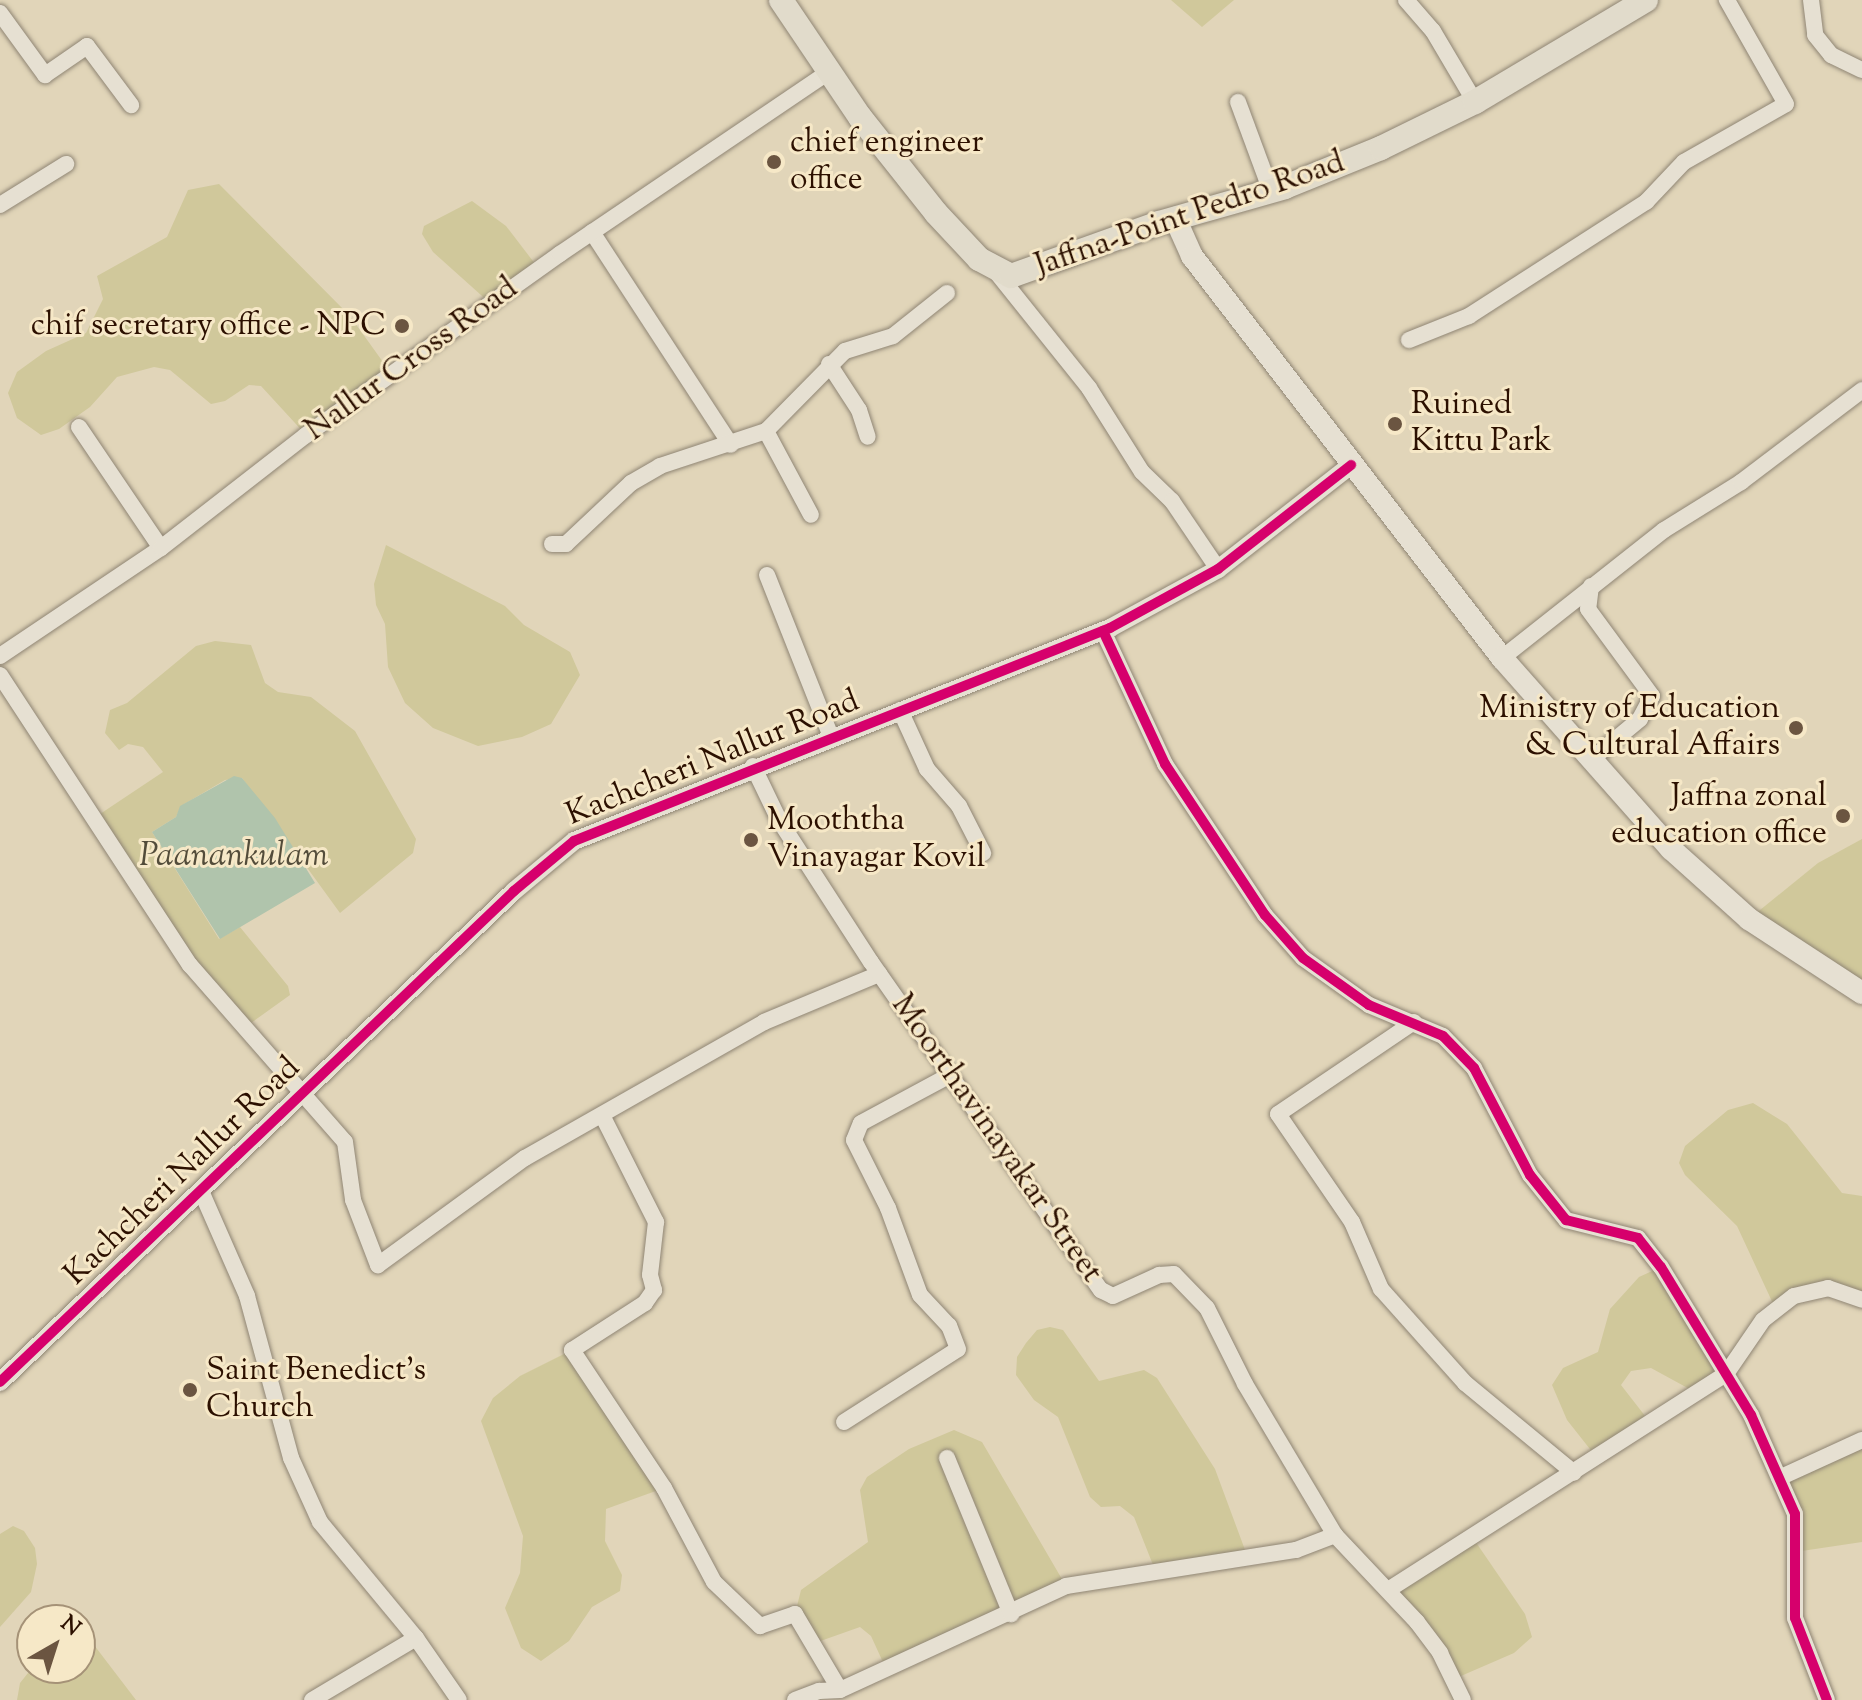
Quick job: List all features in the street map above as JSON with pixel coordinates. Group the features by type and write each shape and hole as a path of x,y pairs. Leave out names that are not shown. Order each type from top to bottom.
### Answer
{"main road":[{"name":"Jaffna-Point Pedro Road","path":"781,0 936,213 997,273 1011,276 1061,262 1175,218 1271,191 1381,148 1475,102 1646,0"},
{"path":"1175,218 1192,256 1502,658 1716,894 1862,993"}],"street":[{"path":"1406,0 1433,31 1475,102"},
{"path":"1409,340 1469,316 1646,202 1684,162 1786,104 1727,0"},
{"path":"1811,0 1815,35 1831,55 1862,70"},
{"path":"0,13 45,75 87,46 131,105"},
{"name":"Nallur Cross Road","path":"0,656 161,548 306,435 592,232 830,71"},
{"path":"1238,102 1271,191"},
{"path":"0,205 66,164"},
{"path":"592,232 731,445"},
{"path":"997,273 1089,388 1142,472 1172,501 1218,569"},
{"path":"552,544 566,544 631,483 660,466 766,431 845,351 893,336 947,293"},
{"path":"829,364 859,410 868,437"},
{"path":"1502,658 1591,586 1862,390"},
{"path":"79,427 161,548"},
{"path":"766,431 811,515"},
{"name":"Kachcheri Nallur Road","path":"0,1382 514,891 574,841 753,766 1103,631 1218,569 1351,465"},
{"path":"767,575 831,737"},
{"path":"1591,586 1588,609 1652,696 1640,719 1592,759"},
{"path":"1103,631 1165,764 1265,915 1303,958 1369,1005 1443,1036 1474,1068 1530,1175 1566,1220 1638,1238 1751,1415 1795,1514 1795,1618 1827,1700"},
{"path":"0,675 190,965 345,1142 353,1200 378,1265 525,1158 603,1117 764,1022 879,974"},
{"path":"900,710 927,769 959,806 983,853"},
{"name":"Moorthavinayakar Street","path":"753,766 779,820 879,974 1101,1290 1113,1296 1159,1275 1174,1274 1207,1308 1335,1535 1388,1590 1440,1653 1463,1700"},
{"path":"1414,1022 1278,1114 1352,1222 1388,1298 1465,1383 1574,1473"},
{"path":"844,1422 958,1349 949,1326 920,1295 888,1208 854,1140 861,1123 950,1075"},
{"path":"603,1117 656,1222 650,1275 654,1290 645,1303 572,1350 664,1488 714,1582 760,1626 795,1614 840,1690"},
{"path":"201,1191 247,1296 291,1458 320,1522 416,1638 459,1700"},
{"path":"1388,1590 1726,1374 1763,1320 1794,1296 1828,1288 1862,1300"},
{"path":"1779,1478 1862,1440"},
{"path":"947,1458 1011,1614"},
{"path":"795,1700 819,1691 840,1690 1011,1614 1066,1586 1296,1550 1335,1535"},
{"path":"312,1700 416,1638"}],"shaded area":[{"path":"1171,0 1234,0 1202,27"},
{"path":"219,184 350,316 393,376 306,435 261,386 249,385 225,401 211,404 170,370 154,367 117,377 90,407 59,429 41,435 17,418 8,393 17,372 46,351 86,333 103,299 97,276 167,237 188,190"},
{"path":"472,201 506,226 539,269 491,304 433,252 422,234 424,226"},
{"path":"386,545 505,606 524,625 570,652 580,675 551,724 522,737 478,746 433,728 405,703 388,667 385,624 376,605 374,584"},
{"path":"215,641 251,645 265,683 278,692 311,697 355,731 416,839 413,853 340,913 242,778 225,780 181,806 176,817 152,832 219,939 240,927 288,986 290,995 244,1028 94,818 163,772 143,747 128,744 119,750 105,733 110,710 127,703 196,646"},
{"path":"1862,839 1862,993 1749,919 1818,863"},
{"path":"1753,1103 1787,1124 1842,1193 1862,1196 1862,1300 1828,1288 1776,1310 1737,1226 1685,1175 1679,1163 1685,1146 1728,1110"},
{"path":"1661,1267 1726,1374 1695,1392 1651,1368 1631,1371 1621,1385 1649,1421 1597,1458 1567,1420 1552,1385 1563,1368 1598,1352 1610,1309 1639,1277"},
{"path":"1050,1327 1063,1330 1099,1381 1144,1370 1157,1378 1215,1469 1248,1558 1155,1570 1134,1517 1120,1506 1101,1507 1090,1497 1058,1417 1034,1400 1016,1375 1017,1357 1026,1343 1037,1330"},
{"path":"572,1350 664,1488 606,1509 605,1541 622,1575 620,1591 592,1607 569,1641 541,1661 521,1648 505,1608 520,1573 523,1536 481,1421 493,1398 520,1376"},
{"path":"954,1430 982,1442 1066,1586 887,1671 871,1636 860,1627 812,1644 795,1614 801,1590 868,1542 860,1490 867,1477 909,1449"},
{"path":"1862,1440 1862,1542 1795,1552 1795,1514 1779,1478"},
{"path":"13,1526 24,1531 35,1548 37,1564 31,1592 20,1604 16,1604 16,1609 0,1627 0,1534"},
{"path":"1473,1538 1525,1614 1532,1637 1514,1653 1454,1679 1388,1590"},
{"path":"96,1648 136,1700 17,1700 20,1684 96,1684"}],"water":[{"name":"Paanankulam","path":"234,776 242,778 275,818 315,883 220,939 152,832 176,817 180,806"}],"cycle path":[{"path":"0,1382 514,891 574,841 1110,628 1218,569 1351,465"},
{"path":"1103,631 1165,764 1265,915 1303,958 1369,1005 1443,1036 1474,1068 1530,1175 1566,1220 1638,1238 1661,1267 1751,1415 1795,1514 1795,1618 1827,1700"}],"place":[{"name":"chief engineer office","path":"774,162"},
{"name":"chif secretary office - NPC","path":"402,326"},
{"name":"Ruined Kittu Park","path":"1395,424"},
{"name":"Ministry of Education & Cultural Affairs","path":"1796,728"},
{"name":"Jaffna zonal education office","path":"1843,816"},
{"name":"Mooththa Vinayagar Kovil","path":"751,840"},
{"name":"Saint Benedict's Church","path":"190,1390"}]}
